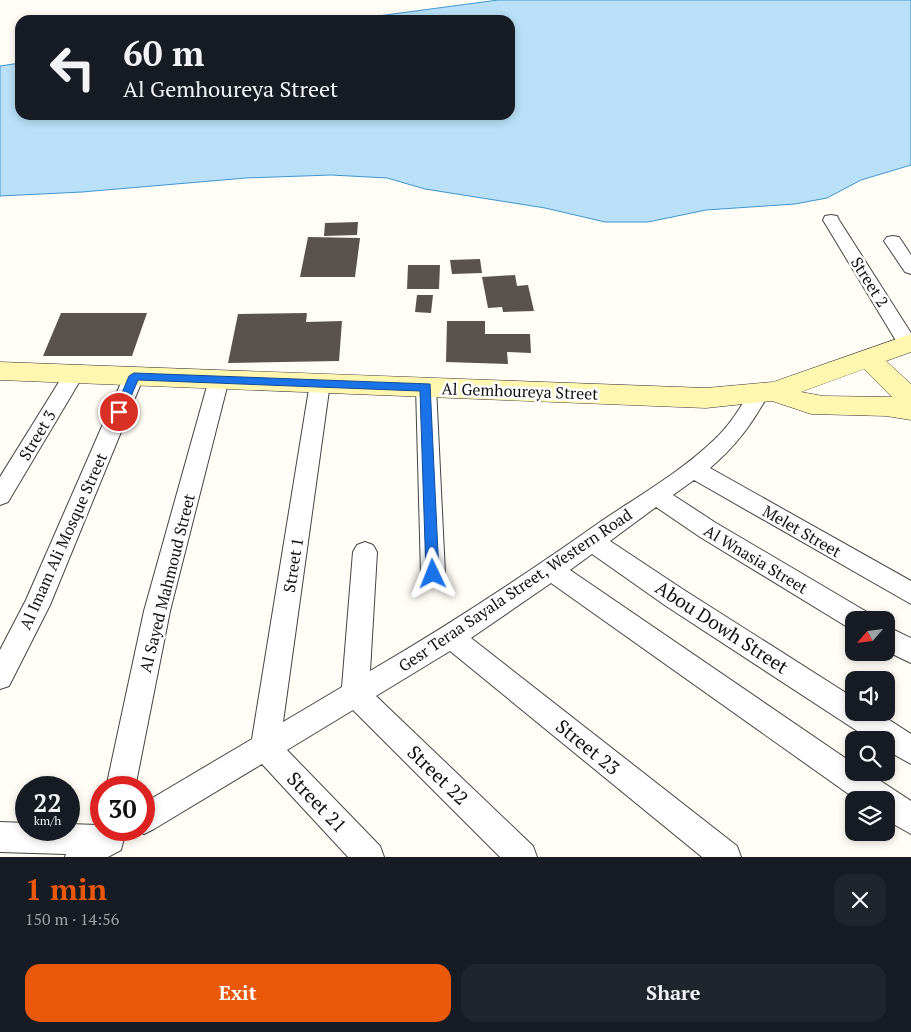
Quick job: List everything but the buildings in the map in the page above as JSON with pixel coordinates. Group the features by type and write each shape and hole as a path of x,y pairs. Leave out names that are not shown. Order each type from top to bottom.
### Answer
{"street":[{"name":"Street 2","path":"831,220 909,344"},
{"path":"893,241 911,268"},
{"name":"Al Gemhoureya Street","path":"0,371 706,398 767,392 870,359 909,344"},
{"path":"870,359 882,374 911,399"},
{"name":"Street 3","path":"0,496 74,374"},
{"name":"Al Imam Ali Mosque Street","path":"0,677 37,605 134,376"},
{"name":"Al Sayed Mahmoud Street","path":"123,776 157,611 219,379"},
{"name":"Street 1","path":"265,748 320,383"},
{"path":"426,387 433,574"},
{"path":"767,392 812,404 875,404 911,410"},
{"name":"Gesr Teraa Sayala Street, Western Road","path":"155,813 451,637 551,570 693,469 728,439 767,392"},
{"name":"Melet Street","path":"693,469 911,593"},
{"name":"Al Wnasia Street","path":"656,495 708,530 845,612"},
{"name":"Abou Dowh Street","path":"592,541 675,598 911,750"},
{"path":"355,694 365,552"},
{"path":"551,570 799,744 870,791"},
{"name":"Street 23","path":"451,637 726,857"},
{"path":"895,642 911,651"},
{"name":"Street 22","path":"355,694 522,857"},
{"name":"Street 21","path":"265,748 370,857"},
{"path":"895,808 911,819"},
{"path":"0,837 90,834"},
{"path":"80,857 103,841"}],"water":[{"path":"498,0 911,0 911,165 861,180 827,198 795,204 706,210 648,222 605,222 545,208 425,189 387,178 331,175 246,178 82,192 0,196 0,66 15,64 15,120 515,120 515,15 386,15"}],"route":[{"path":"119,412 134,376 426,387 433,574"}]}
